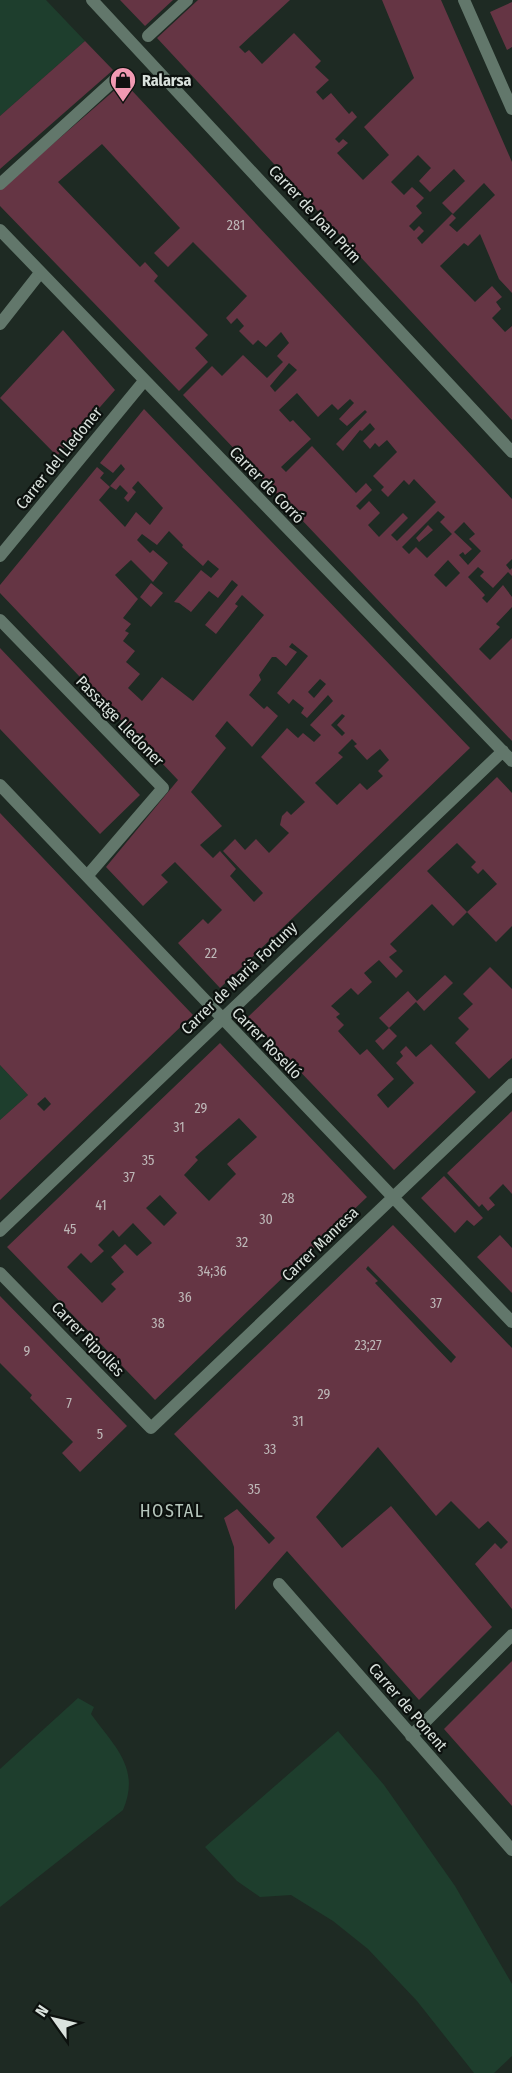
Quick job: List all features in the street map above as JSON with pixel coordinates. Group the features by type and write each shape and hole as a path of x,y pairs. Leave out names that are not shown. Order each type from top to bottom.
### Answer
{"street":[{"name":"Carrer de Joan Prim","path":"92,0 512,452"},
{"path":"148,36 187,0"},
{"path":"464,0 512,109"},
{"path":"0,184 120,75"},
{"name":"Carrer de Corró","path":"0,230 512,761"},
{"path":"0,324 40,273"},
{"name":"Carrer del Lledoner","path":"0,556 144,381"},
{"name":"Passatge Lledoner","path":"0,620 163,788 88,875"},
{"name":"Carrer de Marià Fortuny","path":"0,1231 220,1018 503,751"},
{"name":"Carrer Roselló","path":"0,785 512,1322"},
{"name":"Carrer Manresa","path":"152,1428 512,1084"},
{"name":"Carrer Ripollès","path":"0,1273 152,1428"},
{"name":"Carrer de Ponent","path":"279,1584 512,1850"},
{"path":"411,1736 512,1635"}],"green space":[{"path":"0,0 46,0 85,41 0,116"},
{"path":"0,1065 28,1095 0,1120"},
{"path":"78,1698 94,1707 91,1714 116,1747 127,1770 128,1795 123,1810 0,1907 0,1769"},
{"path":"338,1731 384,1785 455,1886 512,1984 512,2056 494,2073 474,2073 417,2001 368,1949 333,1921 291,1895 260,1897 237,1881 205,1847"}],"building":[{"path":"120,0 173,0 145,26"},
{"path":"198,0 290,0 239,47 245,53 249,50 262,64 294,33 321,61 315,67 329,80 316,92 323,100 331,93 349,114 352,111 357,117 335,139 339,143 343,139 348,143 337,153 363,180 389,155 364,127 414,78 382,0 441,0 512,162 512,293 499,279 480,234 468,246 464,243 440,266 475,302 492,286 502,297 496,302 501,309 492,318 505,332 512,326 512,420 157,38","holes":["418,155 431,168 419,181 430,192 454,169 465,181 442,203 453,214 484,183 495,195 457,232 449,225 456,218 452,214 422,244 417,238 424,231 419,226 414,231 409,226 422,213 416,206 424,198 412,187 404,195 391,182"]},
{"path":"512,2 512,47 507,50 490,12"},
{"path":"85,41 113,70 0,169 0,116"},
{"path":"124,82 512,499 512,559 506,565 510,570 512,568 512,576 508,572 493,588 480,576 484,572 478,567 468,577 485,595 482,598 487,603 503,585 512,597 512,607 496,624 500,627 479,649 490,660 512,638 512,741 183,395 212,366 222,376 243,355 267,378 283,362 277,356 289,343 281,332 266,347 258,340 253,345 239,331 244,326 237,318 231,324 226,318 247,296 193,242 168,267 154,253 180,228 102,144 58,182 140,267 145,262 158,276 154,281 208,335 195,348 208,362 179,391 0,206 0,190","holes":["289,363 297,370 275,392 270,386","297,393 318,417 332,404 338,410 350,399 354,403 339,419 347,426 365,410 367,412 336,444 343,451 360,430 362,431 370,423 375,429 363,441 370,449 375,443 379,447 387,440 397,452 373,476 384,487 381,490 388,497 404,480 409,485 414,479 436,502 397,541 391,535 408,518 403,513 379,537 368,525 380,513 369,501 360,510 356,506 372,490 366,483 356,493 312,446 286,472 281,467 311,439 293,420 290,422 279,410","438,511 445,517 440,522 452,534 427,558 416,547 409,554 402,547","464,522 475,534 469,539 481,551 468,565 459,555 463,552 465,555 472,549 454,532","448,560 460,573 446,587 434,575"]},
{"path":"63,330 115,390 57,456 0,398"},
{"path":"144,409 470,748 220,988 178,943 203,919 208,924 222,910 175,862 161,875 168,882 143,906 106,867 178,780 0,593 0,585 97,467 104,473 100,478 110,487 99,500 125,527 136,512 150,525 163,508 138,481 132,488 136,492 128,502 124,498 128,493 120,485 116,490 110,486 125,469 121,464 113,473 100,463","holes":["169,531 183,545 182,547 203,566 208,560 219,569 211,578 201,570 174,602 191,612 209,591 218,598 232,580 238,585 205,625 216,634 238,606 235,604 242,595 264,615 193,701 162,677 142,701 128,688 140,674 126,662 135,651 123,641 129,633 125,631 131,624 123,618 138,599 115,575 131,560 153,582 168,563 153,550 150,553 137,540 142,534 157,545","292,643 308,656 277,693 289,704 293,699 304,708 301,713 307,718 328,695 333,701 310,725 321,735 314,742 303,733 298,738 287,728 261,757 305,802 291,815 287,811 282,816 280,825 289,833 269,853 256,839 245,850 235,839 223,851 263,893 254,902 230,876 236,869 220,851 213,858 200,845 222,826 191,792 226,748 215,736 227,721 252,747 278,716 267,706 264,709 249,695 261,680 259,675 272,657 276,657 286,666 297,652 289,647","320,679 326,684 314,698 308,692","342,714 345,716 337,725 345,733 342,736 331,725","352,739 357,744 354,746 367,760 380,749 389,760 378,771 383,776 367,790 360,783 337,805 315,783 343,757 338,753"]},
{"path":"428,525 433,530 419,542 416,538"},
{"path":"151,583 163,593 151,607 140,597"},
{"path":"0,648 140,795 100,834 0,729"},
{"path":"497,777 512,793 512,926 496,942 467,912 453,926 432,904 390,944 397,951 389,957 403,971 396,978 379,960 364,973 372,982 358,995 351,988 331,1006 340,1014 336,1017 344,1025 338,1031 360,1055 367,1049 394,1079 377,1095 388,1108 414,1083 396,1063 403,1056 400,1052 406,1046 416,1057 431,1044 476,1092 394,1170 248,1017","holes":["457,843 476,862 471,867 478,874 483,869 497,884 467,912 427,871"]},
{"path":"0,813 193,1015 0,1200 0,1120 28,1095 0,1065","holes":["45,1097 51,1104 44,1111 37,1104"]},
{"path":"490,967 512,989 512,1058 489,1079 455,1043 469,1029 458,1018 473,1004 463,994"},
{"path":"445,975 453,983 424,1011 416,1002"},
{"path":"408,991 417,1001 389,1028 379,1018"},
{"path":"389,1028 397,1036 383,1050 375,1041"},
{"path":"220,1043 367,1197 155,1400 7,1247","holes":["239,1118 257,1137 227,1164 236,1174 209,1201 184,1175 198,1160 195,1157","160,1195 177,1213 164,1226 146,1208","133,1223 152,1243 137,1256 125,1244 111,1257 124,1272 111,1284 116,1289 102,1303 67,1267 81,1253 91,1263 104,1251 98,1245 113,1230 119,1237"]},
{"path":"512,1111 512,1194 503,1184 489,1198 495,1205 488,1211 482,1204 479,1207 447,1173"},
{"path":"444,1176 483,1218 474,1226 467,1220 455,1233 421,1198"},
{"path":"393,1225 512,1348 512,1609 475,1564 495,1543 501,1549 508,1542 488,1521 479,1529 451,1501 436,1516 378,1447 316,1517 342,1548 391,1506 492,1627 419,1700 287,1551 235,1610 234,1547 224,1518 237,1509 269,1544 275,1538 174,1434","holes":["368,1266 456,1357 451,1363 375,1283 378,1281 366,1269"]},
{"path":"500,1235 512,1248 512,1293 477,1257"},
{"path":"0,1296 127,1426 80,1472 62,1453 73,1442 0,1363"},
{"path":"512,1661 512,1806 444,1729"}],"place":[{"name":"Ralarsa","path":"123,103"}],"district":[{"name":"HOSTAL","path":"172,1511"}]}
